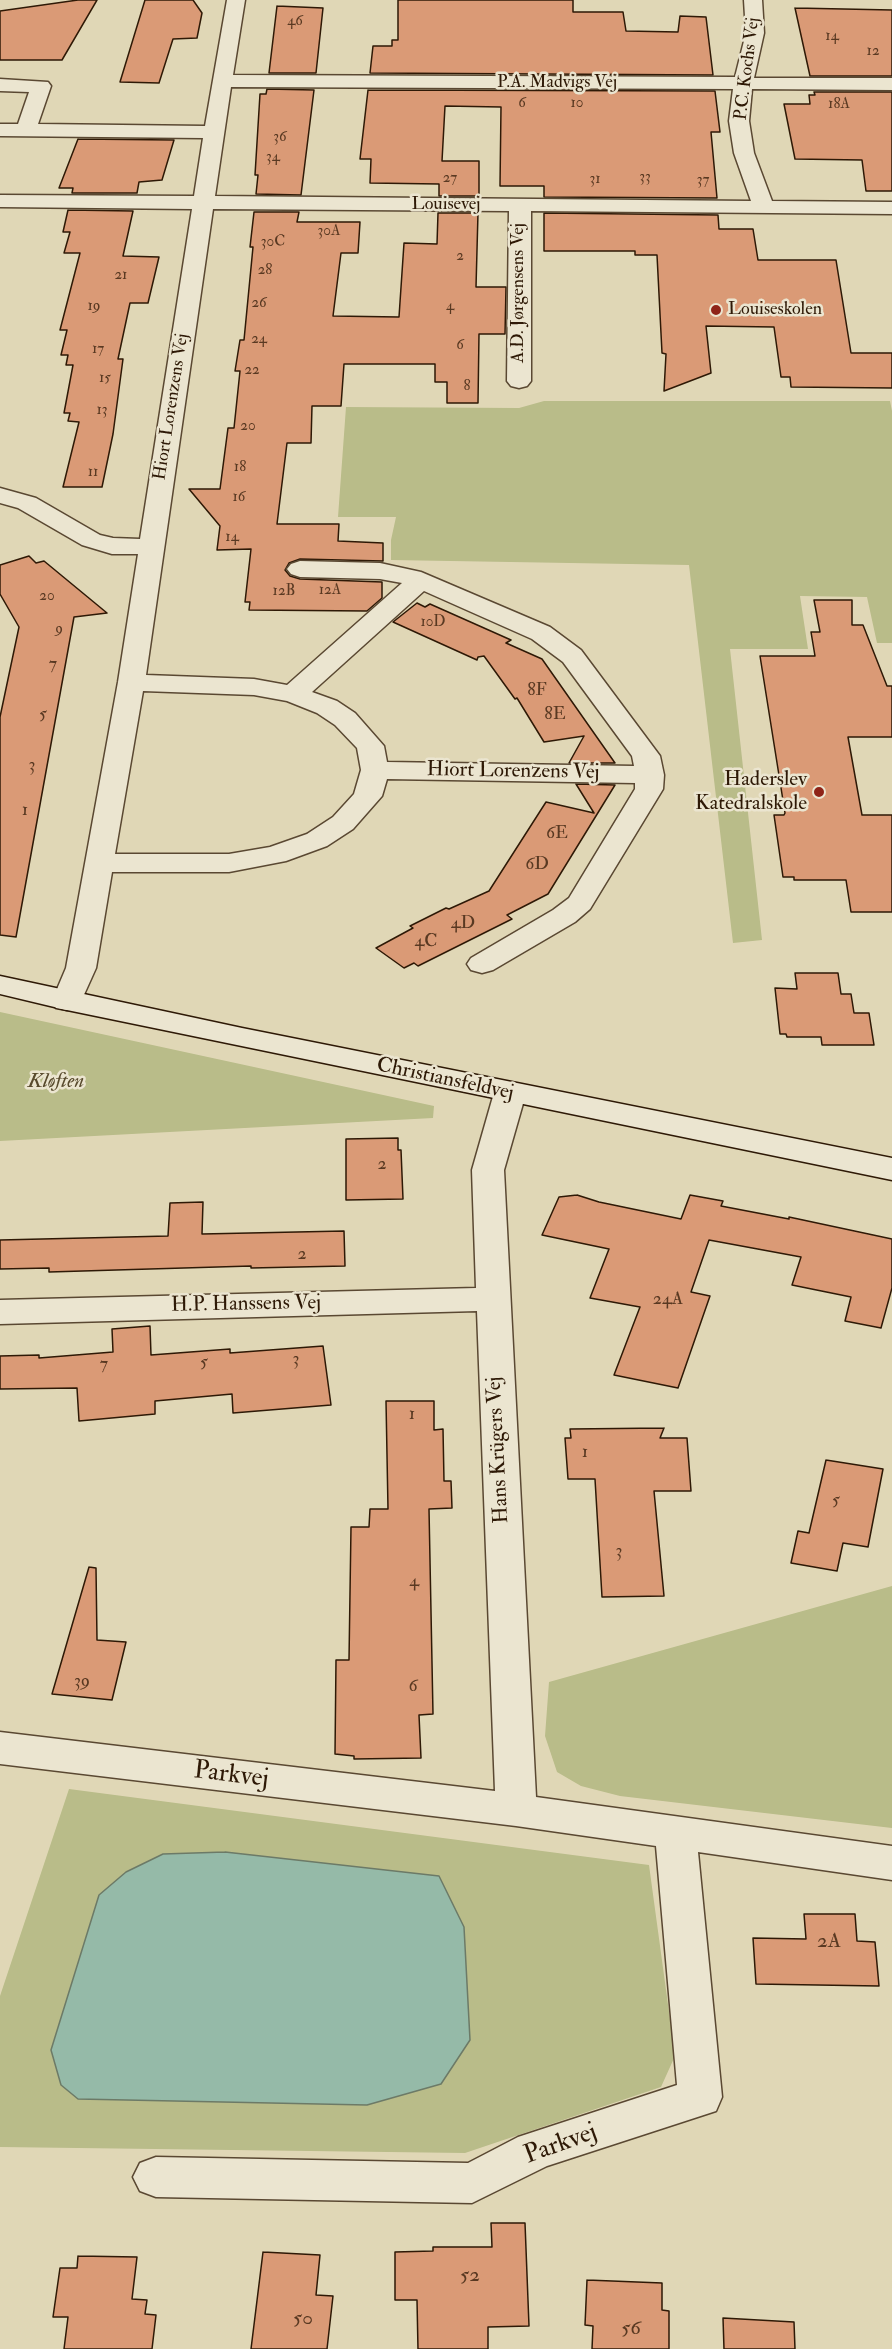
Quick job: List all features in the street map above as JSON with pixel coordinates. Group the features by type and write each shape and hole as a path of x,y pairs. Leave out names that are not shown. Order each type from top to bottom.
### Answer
{"street":[{"name":"Hiort Lorenzens Vej","path":"67,1001 81,968 131,682 236,0"},
{"name":"P.C. Kochs Vej","path":"753,0 755,33 743,84 739,121 744,153 764,207"},
{"name":"P.A. Madvigs Vej","path":"222,81 892,84"},
{"path":"0,86 41,86 26,130"},
{"path":"0,130 214,132"},
{"name":"Louisevej","path":"0,201 892,208"},
{"name":"A.D. Jørgensens Vej","path":"519,381 520,206"},
{"path":"0,495 27,503 91,540 112,546 150,547"},
{"path":"300,569 380,571 421,580 541,633 572,656 646,756 650,775 649,789 580,903 564,916 482,964"},
{"path":"293,694 421,580"},
{"path":"99,863 229,863 276,855 317,840 343,823 368,796 375,770 370,747 345,719 327,707 293,694 254,687 131,682"},
{"name":"Hiort Lorenzens Vej","path":"375,770 650,775"},
{"name":"Christiansfeldvej","path":"0,985 510,1093 892,1169"},
{"name":"Hans Krügers Vej","path":"510,1093 488,1170 516,1810"},
{"name":"H.P. Hanssens Vej","path":"0,1312 492,1299"},
{"name":"Parkvej","path":"0,1748 516,1810 892,1863"},
{"name":"Parkvej","path":"156,2177 472,2183 534,2151 700,2097 675,1832"}],"green space":[{"path":"544,401 890,401 892,411 892,643 877,643 867,597 800,596 808,649 730,649 762,940 733,943 689,565 391,560 391,540 396,517 338,517 346,407 519,408"},
{"name":"Kløften","path":"0,1012 434,1106 433,1118 0,1141"},
{"path":"892,1586 892,1828 620,1796 581,1786 557,1772 545,1736 549,1682"},
{"path":"69,1789 649,1865 675,2056 661,2087 465,2153 0,2147 0,1996"}],"shaded area":[{"path":"225,1852 439,1876 464,1927 470,2040 441,2084 367,2105 78,2099 61,2085 51,2050 99,1895 126,1872 163,1854"}],"building":[{"path":"78,0 97,0 62,60 0,60 0,11"},
{"path":"145,0 193,0 202,13 197,38 173,39 159,83 120,82"},
{"path":"398,0 573,0 573,12 623,12 626,31 678,32 680,16 706,17 713,75 370,73 373,46 392,46 392,40 398,40"},
{"path":"277,6 323,8 316,73 269,73"},
{"path":"795,8 892,10 892,76 810,76"},
{"path":"267,89 314,90 301,195 256,194 260,94 266,94"},
{"path":"368,90 715,91 720,132 711,132 717,198 544,197 544,186 500,186 501,107 445,106 442,161 479,161 479,196 439,196 439,184 370,183 371,159 360,159"},
{"path":"814,92 892,92 892,191 866,191 862,160 795,159 784,104 810,104 809,95 815,95"},
{"path":"78,139 174,140 162,180 139,182 137,193 72,193 73,188 59,188"},
{"path":"68,210 133,211 123,256 159,257 148,303 130,303 118,359 123,359 113,434 102,487 63,487 79,422 68,421 70,413 64,413 73,365 66,365 68,355 61,355 67,330 60,330 80,253 64,253 70,232 63,232"},
{"path":"254,212 299,212 297,222 360,222 358,253 341,253 333,316 399,317 404,243 437,244 438,213 478,213 476,287 506,287 505,334 479,334 478,403 447,403 447,382 435,382 435,364 344,364 341,406 312,406 311,443 287,443 277,524 339,524 338,541 383,543 383,561 300,559 289,563 285,570 290,576 300,579 382,582 382,598 367,611 249,610 250,602 245,602 251,549 217,550 220,526 189,489 220,489 228,428 234,428 240,371 235,371 240,340 244,340"},
{"path":"544,213 718,215 719,229 753,229 758,260 836,260 851,353 892,353 892,388 791,387 790,377 781,377 774,327 706,326 711,373 664,391 666,354 662,353 657,255 635,255 635,251 544,251"},
{"path":"29,556 36,563 44,561 107,613 74,617 16,937 0,935 0,717 19,627 0,594 0,565"},
{"path":"814,600 852,600 852,625 863,625 887,686 892,686 892,737 848,737 862,815 892,815 892,912 851,912 846,880 794,880 794,877 783,877 774,815 785,813 760,656 815,656 811,632 820,632"},
{"path":"417,603 425,607 430,604 511,640 506,643 542,659 615,763 569,763 584,736 544,742 517,698 515,699 484,656 478,657 477,660 393,622"},
{"path":"576,784 615,785 548,894 507,915 512,919 418,966 414,963 404,968 376,948 413,928 410,926 446,908 449,909 489,891 546,802 594,813"},
{"path":"795,973 838,973 841,994 851,994 854,1013 869,1013 874,1045 822,1045 821,1037 787,1037 786,1034 780,1034 775,988 797,989"},
{"path":"398,1138 398,1150 401,1150 403,1199 346,1200 346,1139"},
{"path":"577,1195 599,1202 681,1219 690,1195 723,1201 721,1206 789,1219 789,1217 892,1239 892,1288 881,1328 845,1321 851,1297 792,1285 801,1257 709,1240 691,1292 710,1296 678,1388 614,1375 640,1307 590,1298 609,1249 542,1235 559,1197"},
{"path":"203,1202 202,1234 344,1231 345,1266 251,1268 251,1266 49,1272 49,1268 0,1269 0,1240 168,1236 170,1203"},
{"path":"150,1326 151,1355 230,1349 230,1353 323,1346 331,1405 233,1413 232,1394 155,1401 155,1414 79,1421 77,1388 0,1389 0,1356 39,1355 39,1358 113,1352 112,1329"},
{"path":"386,1401 434,1401 434,1430 443,1429 444,1481 451,1481 452,1508 429,1509 433,1714 419,1715 421,1758 354,1759 354,1756 335,1754 336,1660 349,1660 351,1527 369,1527 370,1509 388,1509"},
{"path":"664,1428 660,1438 687,1438 691,1491 654,1491 664,1596 602,1597 595,1479 568,1479 565,1438 571,1438 570,1429"},
{"path":"826,1460 883,1469 868,1547 843,1543 837,1571 791,1563 798,1531 809,1533"},
{"path":"89,1567 96,1568 97,1640 126,1642 112,1700 52,1694"},
{"path":"804,1914 855,1914 857,1941 875,1942 879,1986 756,1984 753,1938 806,1939"},
{"path":"491,2223 525,2223 529,2326 488,2327 488,2349 418,2349 417,2300 395,2300 395,2252 433,2251 433,2247 492,2247"},
{"path":"263,2252 320,2255 316,2295 333,2296 327,2349 251,2349"},
{"path":"78,2256 137,2257 132,2299 147,2300 145,2314 156,2315 152,2349 64,2349 68,2317 53,2317 60,2268 77,2268"},
{"path":"587,2280 662,2283 662,2310 669,2311 669,2349 592,2349 593,2326 585,2325"},
{"path":"723,2318 794,2322 795,2349 724,2349"}],"place":[{"name":"Louiseskolen","path":"716,310"},
{"name":"Haderslev Katedralskole","path":"819,792"}]}
